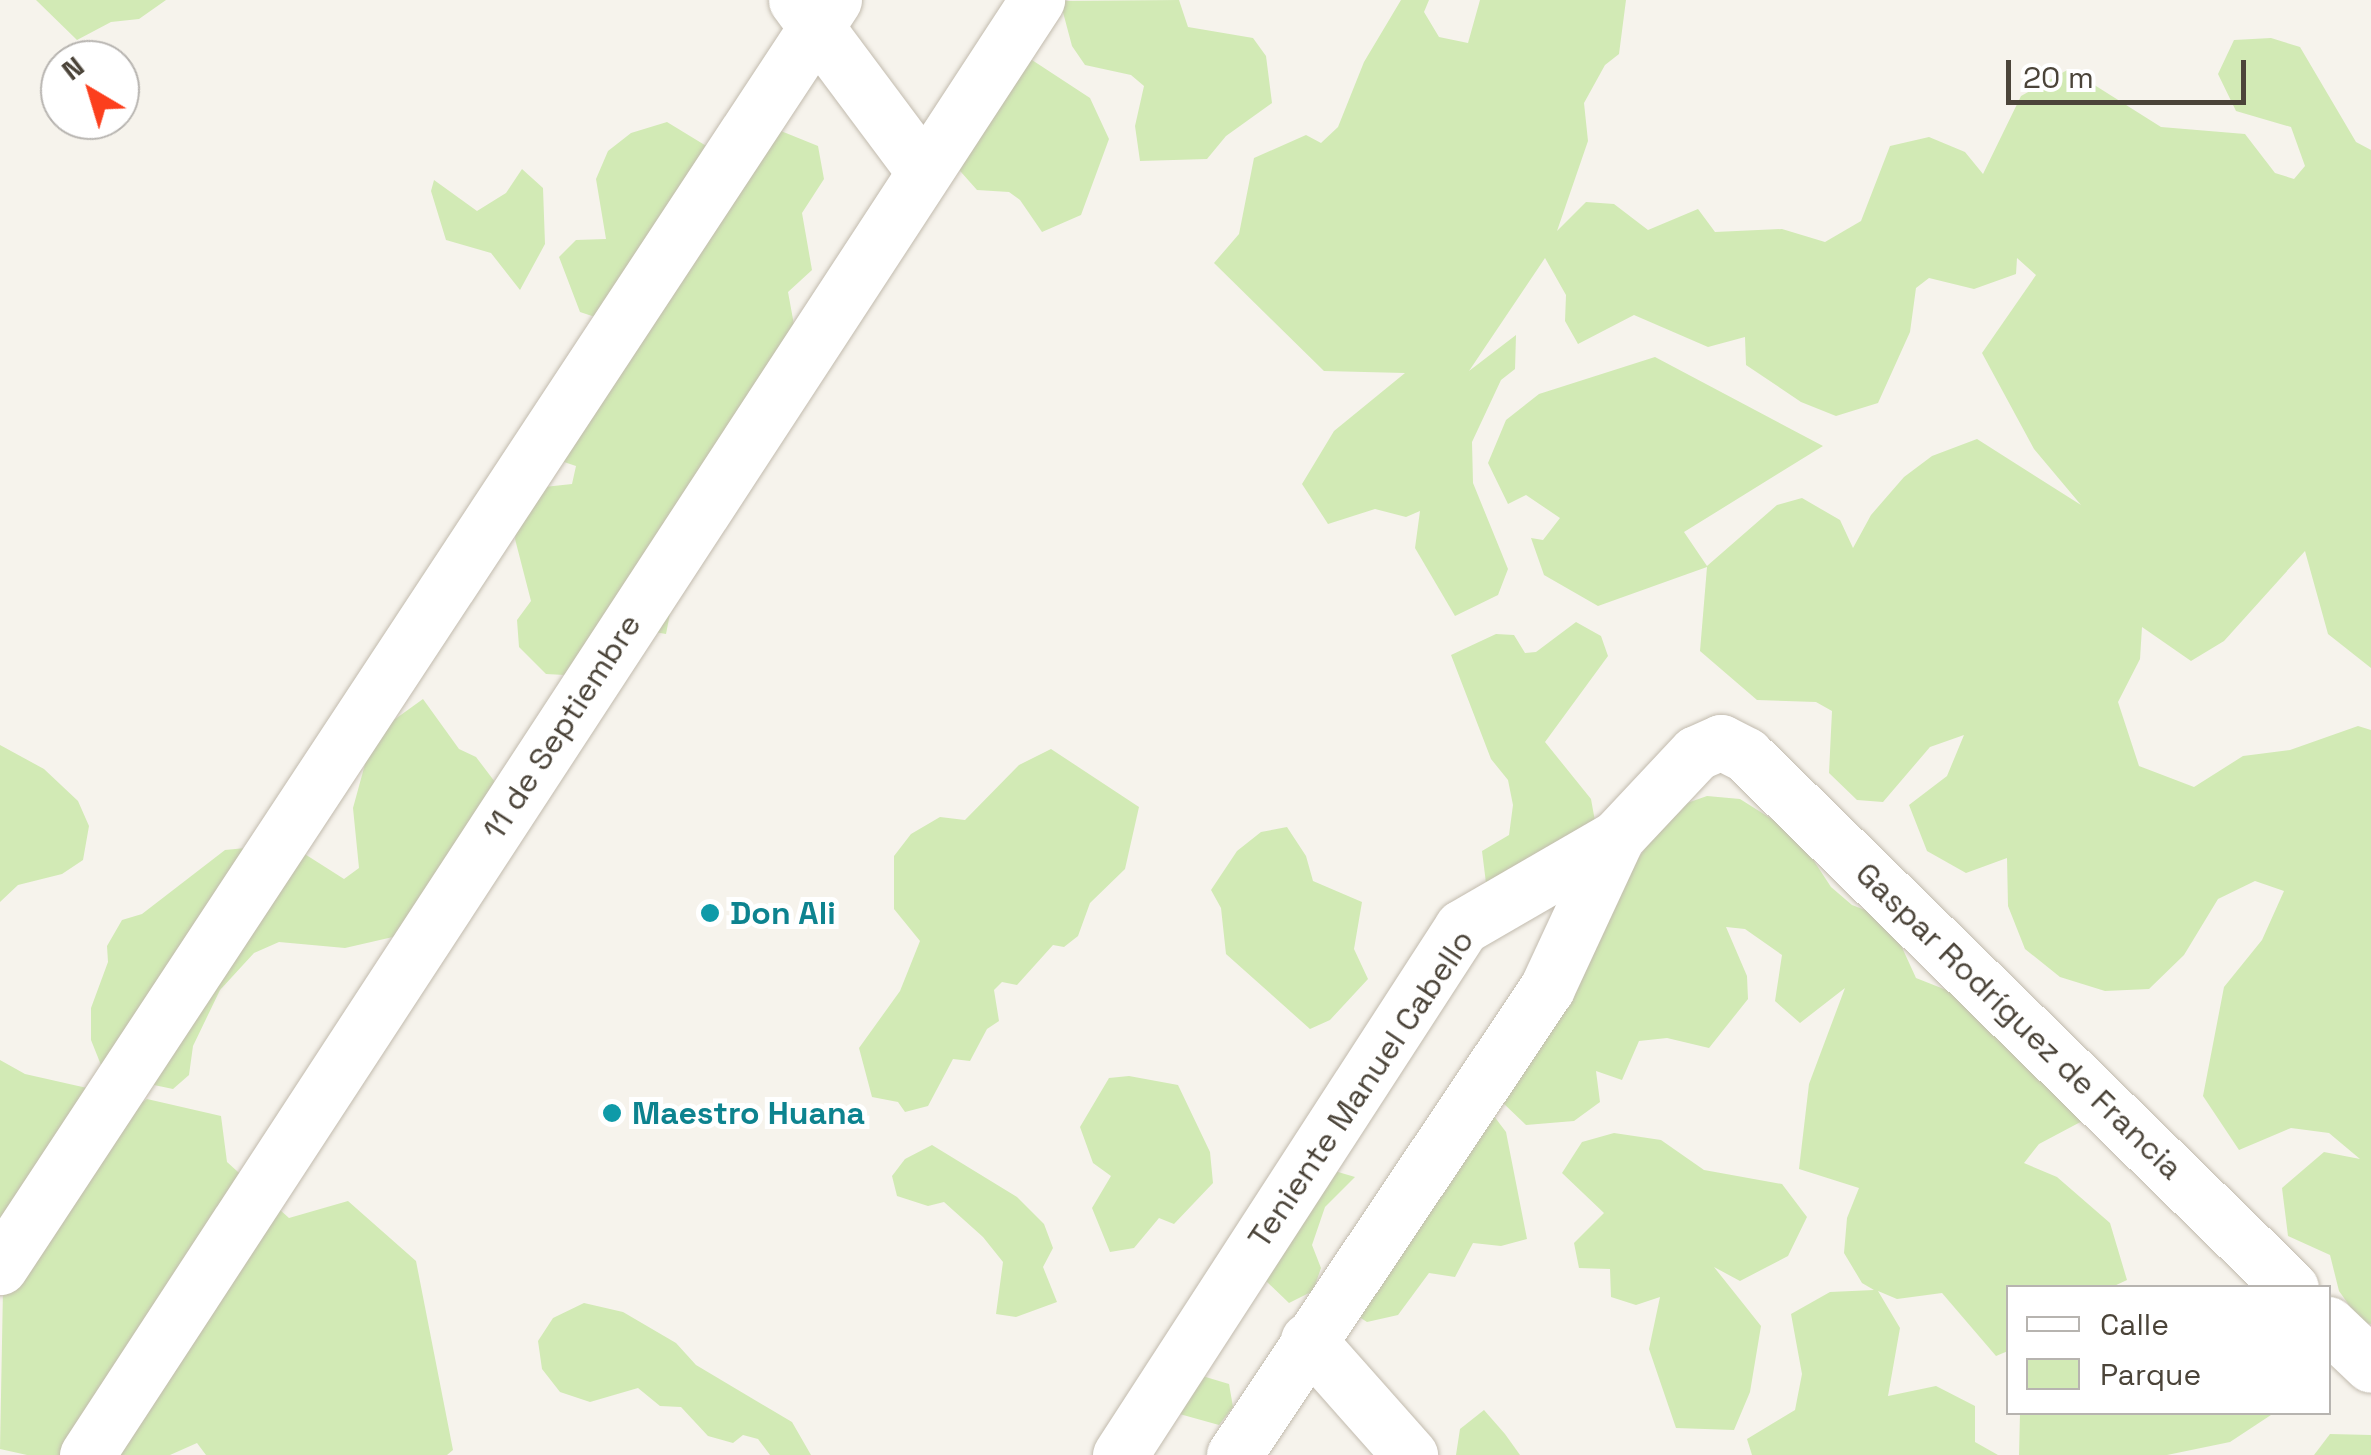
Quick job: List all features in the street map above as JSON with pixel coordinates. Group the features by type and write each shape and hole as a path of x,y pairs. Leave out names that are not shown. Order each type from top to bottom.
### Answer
{"street":[{"path":"0,1267 816,8 924,172"},
{"name":"11 de Septiembre","path":"87,1455 924,172 1018,10"},
{"name":"Gaspar Rodríguez de Francia","path":"1618,836 1696,753 1720,742 1746,755 2289,1285"},
{"path":"1234,1455 1547,988 1618,836"},
{"name":"Teniente Manuel Cabello","path":"1120,1455 1462,927 1618,836"},
{"path":"2331,1327 2371,1365"},
{"path":"1308,1340 1410,1455"}],"green space":[{"path":"36,0 166,0 139,19 111,22 77,40"},
{"path":"1179,0 1188,27 1253,38 1266,56 1272,103 1226,136 1207,159 1140,161 1135,126 1144,86 1131,75 1085,65 1072,46 1060,1"},
{"path":"1401,0 1429,0 1424,12 1439,37 1468,43 1480,0 1626,0 1619,54 1605,65 1584,103 1588,141 1557,231 1586,202 1614,204 1648,230 1698,209 1715,232 1782,229 1825,242 1861,221 1890,146 1929,137 1965,152 1983,174 2021,96 2069,69 2161,127 2245,134 2275,173 2294,179 2305,166 2291,127 2236,111 2218,74 2234,40 2271,38 2300,47 2356,142 2371,150 2371,668 2328,634 2305,551 2224,641 2191,661 2142,627 2140,659 2118,702 2139,766 2194,787 2243,756 2290,750 2358,726 2371,730 2371,1324 2361,1322 2339,1291 2330,1255 2288,1236 2282,1188 2324,1152 2360,1159 2329,1133 2291,1128 2239,1150 2203,1096 2224,987 2262,940 2284,891 2255,881 2218,899 2184,955 2149,989 2105,991 2060,977 2025,949 2008,906 2007,858 1966,873 1927,851 1909,805 1947,776 1964,735 1930,747 1883,802 1857,800 1829,773 1832,711 1816,702 1757,700 1700,651 1707,567 1598,606 1544,575 1531,538 1543,540 1560,518 1526,495 1508,504 1488,463 1506,420 1539,394 1655,357 1823,446 1684,532 1707,566 1777,505 1802,498 1840,520 1853,548 1871,515 1904,477 1932,456 1977,439 2081,505 2034,449 1982,353 2036,275 2017,258 2016,274 1974,289 1929,278 1916,288 1910,332 1878,403 1836,416 1801,402 1746,365 1745,337 1708,347 1634,315 1578,344 1565,321 1566,295 1545,258 1469,371 1516,335 1515,369 1501,380 1472,442 1473,483 1508,569 1498,595 1455,616 1415,548 1420,511 1406,517 1375,509 1328,524 1302,484 1334,431 1405,373 1324,371 1214,263 1239,234 1254,158 1306,135 1321,143 1338,127 1364,62"},
{"path":"1032,60 1090,98 1109,139 1081,215 1042,232 1020,200 1009,192 977,190 953,163 995,66"},
{"path":"667,122 726,158 747,139 781,131 818,146 824,179 802,213 812,270 788,292 797,341 675,588 666,634 637,629 583,676 546,674 519,647 517,620 531,601 515,539 519,509 535,488 572,484 576,466 555,459 601,319 580,312 559,257 576,240 606,239 596,179 608,151 631,133"},
{"path":"522,169 543,188 545,244 520,290 491,253 446,240 431,191 434,180 477,211 506,193"},
{"path":"1576,622 1601,636 1608,656 1545,742 1591,799 1597,832 1486,883 1482,851 1509,835 1513,805 1508,780 1491,759 1451,655 1496,634 1514,635 1525,653 1536,652"},
{"path":"423,699 459,749 476,757 495,782 419,931 345,948 279,942 254,953 220,990 193,1046 189,1075 173,1089 116,1077 109,1085 91,1040 91,1008 108,962 107,946 122,920 142,914 225,850 289,844 344,879 359,868 353,808 373,735"},
{"path":"0,745 44,769 78,801 89,826 83,860 62,874 18,885 0,902"},
{"path":"1051,749 1139,807 1125,869 1090,903 1078,936 1064,947 1053,945 1017,985 1002,982 994,990 999,1021 987,1029 970,1061 953,1059 928,1106 905,1112 898,1102 872,1097 859,1048 900,991 920,941 894,909 894,856 911,834 940,817 965,820 1019,765"},
{"path":"1707,796 1740,799 1797,835 1831,887 1852,905 1889,919 1916,978 1969,999 2088,1118 2039,1144 2024,1163 2057,1177 2110,1223 2127,1280 2116,1285 2006,1285 2006,1352 1996,1356 1942,1293 1897,1299 1878,1291 1900,1328 1888,1396 1936,1386 1975,1406 1975,1442 1998,1455 1752,1455 1747,1439 1795,1410 1802,1374 1791,1314 1830,1292 1874,1290 1862,1283 1844,1253 1847,1218 1859,1188 1799,1169 1809,1084 1845,988 1800,1023 1775,1001 1782,955 1745,929 1726,927 1747,976 1748,999 1709,1048 1667,1038 1639,1041 1622,1080 1596,1071 1600,1102 1574,1121 1526,1125 1501,1101 1624,879 1673,808"},
{"path":"1287,827 1306,856 1313,881 1362,902 1354,949 1368,979 1330,1020 1310,1029 1226,954 1221,908 1211,890 1237,851 1261,832"},
{"path":"0,1060 25,1074 87,1088 0,1256"},
{"path":"1129,1076 1178,1085 1210,1152 1213,1183 1174,1224 1159,1218 1134,1248 1110,1252 1092,1208 1111,1176 1093,1163 1080,1127 1109,1078"},
{"path":"147,1099 221,1116 227,1162 289,1218 348,1201 416,1261 453,1450 447,1455 206,1455 197,1443 170,1455 27,1455 0,1449 3,1289 114,1122"},
{"path":"1481,1099 1506,1132 1527,1239 1501,1246 1473,1243 1455,1277 1429,1273 1398,1315 1367,1322 1347,1309"},
{"path":"1614,1133 1661,1140 1704,1170 1782,1184 1807,1217 1788,1256 1740,1281 1714,1267 1761,1326 1750,1392 1734,1430 1676,1428 1649,1349 1660,1297 1636,1305 1611,1297 1610,1269 1579,1268 1574,1243 1604,1213 1562,1173 1582,1142"},
{"path":"932,1145 1017,1197 1044,1224 1053,1248 1043,1267 1057,1302 1016,1317 996,1314 1003,1262 983,1237 944,1202 928,1206 897,1196 892,1176 905,1159"},
{"path":"1328,1169 1355,1177 1325,1207 1312,1245 1321,1268 1313,1291 1289,1303 1264,1279"},
{"path":"584,1303 623,1312 676,1343 696,1365 792,1422 811,1455 770,1455 758,1439 743,1435 733,1443 708,1436 681,1407 660,1406 638,1388 590,1402 560,1392 542,1369 538,1341 553,1318"},
{"path":"1199,1375 1229,1384 1233,1407 1219,1425 1176,1413"},
{"path":"1484,1410 1520,1455 1456,1455 1460,1429"},
{"path":"2020,1415 2271,1415 2230,1442 2167,1455 2019,1455"},
{"path":"2330,1434 2371,1435 2371,1455 2314,1455"}],"place":[{"name":"Don Ali","path":"710,913"},
{"name":"Maestro Huana","path":"612,1113"}]}
